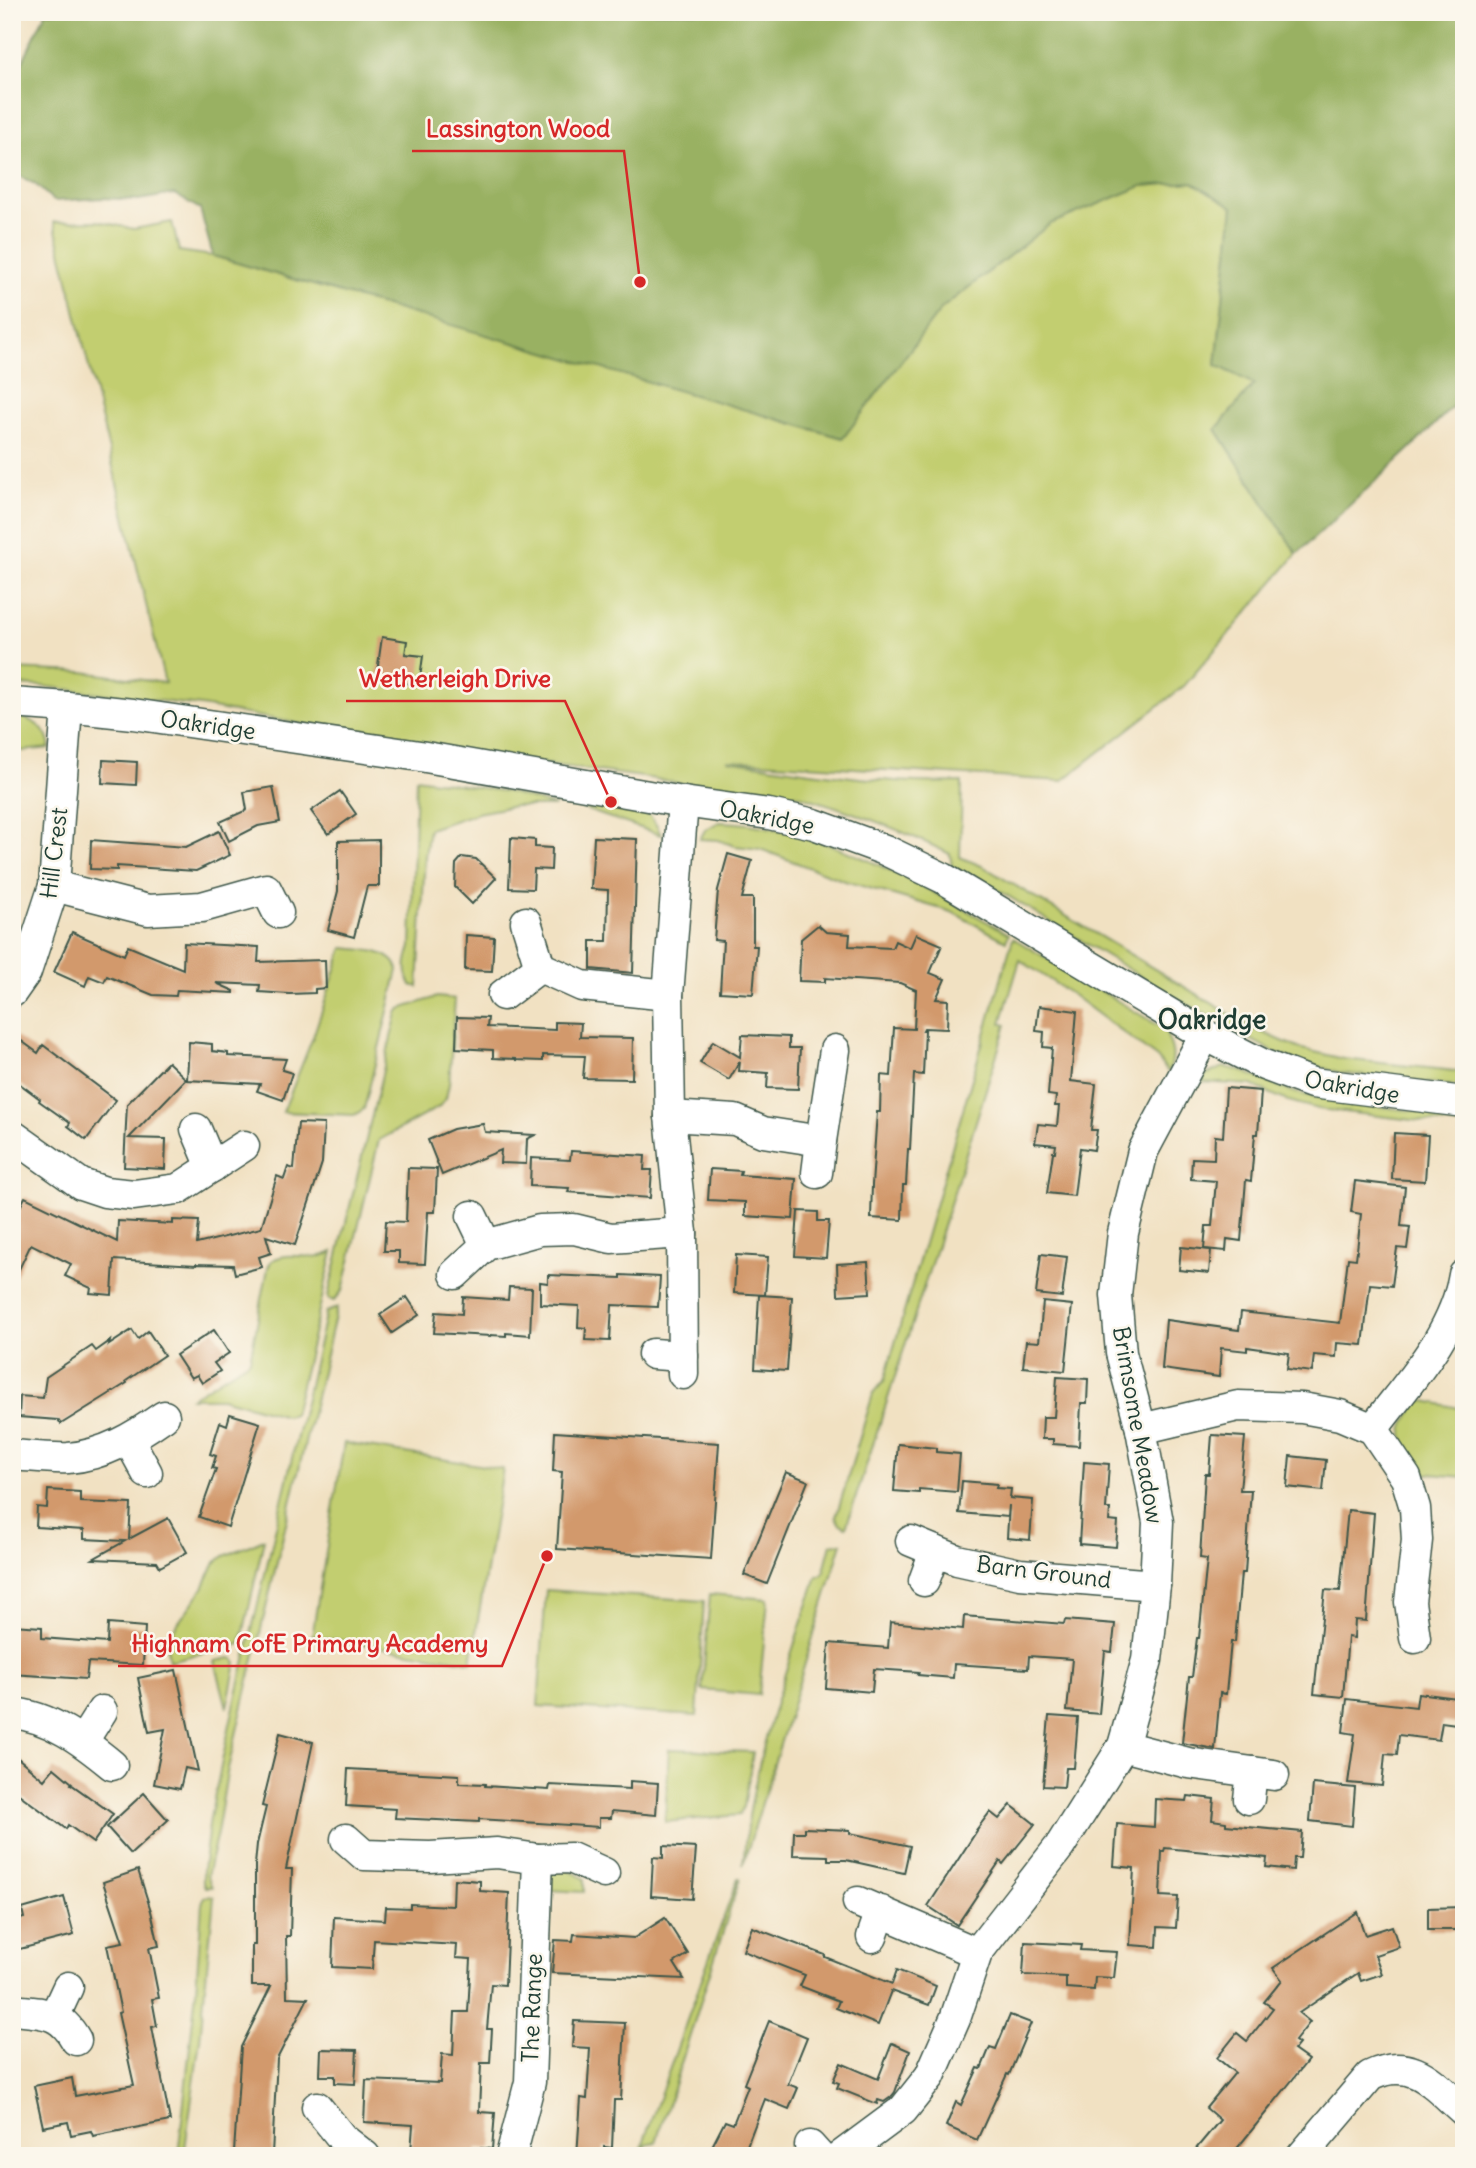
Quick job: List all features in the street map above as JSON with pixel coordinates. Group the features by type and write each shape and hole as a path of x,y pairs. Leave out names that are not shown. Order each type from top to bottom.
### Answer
{"street":[{"name":"Oakridge","path":"12,703 133,714 420,756 682,802 769,814 803,822 886,850 943,878 1205,1035 1264,1065 1312,1083 1464,1102"},
{"name":"Hill Crest","path":"17,976 54,886 67,707"},
{"path":"653,1354 683,1365 682,1233 670,1116 668,995 682,802"},
{"path":"54,886 148,910 202,907 266,889 278,913"},
{"path":"526,922 540,967 582,986 668,995"},
{"path":"503,995 540,967"},
{"name":"Brimsome Meadow","path":"841,2156 902,2110 930,2076 955,2019 977,1953 1060,1846 1123,1746 1147,1660 1158,1522 1141,1429 1121,1353 1116,1296 1123,1233 1143,1151 1205,1035"},
{"path":"817,1173 835,1050"},
{"path":"670,1116 735,1120 763,1132 821,1141"},
{"path":"196,1129 212,1167"},
{"path":"12,1135 81,1184 105,1192 134,1195 178,1189 244,1146"},
{"path":"472,1216 486,1245"},
{"path":"455,1274 486,1245 540,1230 574,1229 611,1238 682,1233"},
{"path":"1373,1429 1438,1343 1461,1290 1464,1275"},
{"path":"1141,1429 1238,1406 1302,1408 1340,1415 1373,1429 1406,1478 1415,1508 1417,1540 1410,1602 1415,1639"},
{"path":"12,1455 68,1458 104,1451 130,1440 164,1416"},
{"path":"130,1440 147,1473"},
{"name":"Barn Ground","path":"924,1581 923,1546 957,1560 1020,1574 1155,1585"},
{"path":"83,1741 102,1711"},
{"path":"12,1713 37,1718 83,1741 112,1765"},
{"path":"1123,1746 1258,1782"},
{"path":"355,1857 430,1857 497,1853 538,1858 571,1858 604,1873"},
{"name":"The Range","path":"511,2156 530,2082 538,1858"},
{"path":"870,1916 977,1953"},
{"path":"55,2015 68,1987"},
{"path":"12,2010 55,2015 68,2026 76,2040"},
{"path":"1302,2156 1370,2076 1381,2070 1407,2069 1420,2074 1464,2111"},
{"path":"317,2107 346,2150"}],"green space":[{"path":"46,12 1464,12 1464,395 1297,554 1216,429 1254,384 1216,365 1233,207 1192,182 1142,186 1050,224 942,308 843,438 213,256 200,209 174,194 138,200 103,198 54,201 35,184 12,172 12,84"},
{"path":"1192,182 1233,206 1216,365 1255,384 1216,429 1297,554 1184,686 1062,781 727,760 873,779 962,782 960,857 984,867 1255,1029 1298,1048 1344,1059 1464,1072 1464,1087 1341,1073 1272,1051 1171,995 980,879 952,867 950,854 874,821 795,794 783,800 643,777 456,752 201,706 41,686 12,685 12,669 83,672 165,683 54,222 97,221 134,229 172,222 179,251 213,256 843,438 942,308 1050,224 1142,186"},
{"path":"12,716 38,725 46,734 50,748 12,752"},
{"path":"416,778 509,792 555,806 514,806 477,813 429,829 425,856 418,987 411,985 407,976 411,947"},
{"path":"519,787 632,804 650,816 661,835"},
{"path":"719,822 756,825 832,845 906,878 1009,934 1006,941 952,912 845,881 760,849 700,839 705,830"},
{"path":"1013,938 1164,1029 1172,1050 1171,1066 1168,1072 1157,1058 1074,996 1020,960 1001,1023 1006,1025 846,1527 839,1523 836,1517 873,1394 884,1381"},
{"path":"343,948 383,954 395,963 398,970 364,1109 354,1115 283,1112 313,1037"},
{"path":"437,997 455,999 446,1098 439,1107 379,1140 343,1290 334,1301 328,1296 397,1013 400,1009"},
{"path":"1224,1067 1291,1091 1321,1098 1464,1116 1464,1126 1318,1109 1285,1100 1252,1085 1202,1082 1205,1075"},
{"path":"333,1252 294,1414 286,1416 222,1398 191,1398 250,1360 271,1261 286,1256 318,1256"},
{"path":"337,1308 227,1773 207,1876 212,1887 205,1887 203,1870 210,1818 230,1724 326,1312"},
{"path":"1420,1400 1464,1409 1464,1477 1419,1473 1403,1436 1406,1421"},
{"path":"344,1443 503,1469 471,1662 312,1636"},
{"path":"264,1539 241,1644 169,1661 166,1640 203,1588 214,1564 224,1556"},
{"path":"842,1543 743,1865 754,1791 782,1682 817,1576 823,1574 831,1544"},
{"path":"546,1590 704,1601 697,1716 538,1706"},
{"path":"710,1594 768,1599 759,1695 702,1690"},
{"path":"230,1658 236,1663 227,1708 215,1661"},
{"path":"669,1749 753,1752 744,1807 739,1815 665,1822"},
{"path":"565,1867 584,1879 584,1892 549,1890 551,1874"},
{"path":"738,1878 656,2142 645,2144 648,2156 645,2156 642,2146"},
{"path":"204,1897 214,1897 200,2039 184,2156 178,2156 196,1991 202,1904"}],"building":[{"path":"382,637 407,641 405,654 423,656 419,685 376,679"},
{"path":"103,760 137,762 136,785 102,783"},
{"path":"273,787 280,822 258,826 229,841 220,822 247,810 244,792"},
{"path":"340,791 356,814 328,834 311,811"},
{"path":"219,831 230,855 196,871 117,866 117,870 90,869 91,840 186,847"},
{"path":"594,837 637,839 633,973 591,969 591,941 607,941 608,890 591,889"},
{"path":"511,838 535,840 535,847 552,848 551,870 534,869 533,889 509,888"},
{"path":"379,840 379,886 367,886 354,937 328,930 338,891 338,841"},
{"path":"728,854 752,861 742,898 753,898 753,946 757,946 753,994 720,992 723,941 714,940 718,890"},
{"path":"462,857 476,859 496,878 472,904 455,887 456,864"},
{"path":"818,925 826,932 850,934 849,946 892,948 895,941 910,948 916,934 942,945 930,973 945,979 936,999 948,1000 947,1029 923,1030 923,1075 914,1074 910,1149 906,1185 903,1185 902,1220 871,1218 872,1185 881,1075 891,1076 894,1028 914,1029 916,990 900,983 825,978 825,982 799,981 801,939"},
{"path":"72,932 124,955 128,946 183,969 184,943 259,947 258,962 325,960 326,988 315,989 315,993 289,994 259,992 260,985 216,983 234,993 177,990 176,996 153,995 107,976 104,982 89,976 85,986 54,972"},
{"path":"466,935 494,937 492,971 465,970"},
{"path":"1039,1006 1077,1011 1071,1081 1096,1084 1091,1130 1097,1130 1094,1150 1080,1148 1074,1196 1047,1193 1056,1145 1035,1143 1038,1124 1057,1126 1059,1106 1055,1106 1056,1096 1048,1095 1052,1048 1043,1047 1044,1032 1036,1031"},
{"path":"457,1017 488,1018 487,1027 555,1030 555,1022 581,1023 580,1037 633,1038 632,1079 583,1078 585,1056 543,1055 543,1061 516,1060 493,1058 493,1050 456,1048"},
{"path":"12,1034 38,1053 43,1045 116,1100 86,1140 68,1126 70,1123 12,1078"},
{"path":"742,1035 789,1037 789,1048 800,1048 798,1089 767,1088 768,1073 739,1071 740,1061 729,1080 700,1063 713,1041 740,1057"},
{"path":"189,1042 212,1044 212,1051 228,1053 228,1056 286,1059 282,1070 292,1073 283,1100 257,1091 260,1084 187,1080"},
{"path":"168,1062 186,1079 129,1138 166,1139 165,1169 124,1167 127,1104"},
{"path":"1226,1088 1261,1091 1251,1181 1246,1180 1241,1241 1227,1239 1226,1251 1204,1249 1206,1226 1212,1226 1216,1181 1191,1179 1192,1158 1214,1159 1215,1136 1223,1137"},
{"path":"298,1123 324,1124 322,1163 295,1245 266,1236 271,1253 259,1257 262,1267 235,1274 233,1265 114,1260 112,1295 90,1293 91,1288 65,1276 71,1264 31,1244 12,1284 12,1223 25,1197 117,1242 118,1221 173,1224 173,1220 199,1221 197,1244 261,1228 277,1176 284,1179 288,1167 294,1169"},
{"path":"483,1124 485,1132 535,1135 527,1139 526,1164 500,1163 501,1150 442,1175 428,1140 453,1129"},
{"path":"1394,1133 1428,1135 1425,1181 1392,1179"},
{"path":"571,1151 645,1156 644,1170 652,1170 650,1198 568,1192 569,1188 530,1186 531,1158 570,1160"},
{"path":"408,1168 437,1169 435,1212 428,1212 425,1264 399,1263 399,1251 384,1251 386,1221 406,1222"},
{"path":"710,1169 741,1171 740,1175 796,1179 793,1219 745,1216 745,1202 708,1200"},
{"path":"1355,1181 1405,1187 1401,1226 1410,1227 1407,1249 1397,1248 1392,1286 1370,1284 1363,1345 1337,1343 1336,1357 1314,1355 1312,1372 1287,1369 1289,1353 1247,1347 1247,1351 1221,1348 1219,1377 1162,1369 1166,1320 1239,1330 1241,1312 1340,1323 1348,1258 1356,1259 1361,1214 1351,1212"},
{"path":"798,1211 818,1212 818,1221 829,1221 826,1258 795,1256"},
{"path":"1181,1247 1211,1250 1209,1273 1179,1270"},
{"path":"1041,1254 1067,1257 1062,1297 1036,1294"},
{"path":"736,1255 768,1257 765,1295 734,1293"},
{"path":"868,1262 870,1293 838,1295 837,1264"},
{"path":"548,1275 660,1277 658,1307 612,1305 610,1341 585,1340 586,1328 578,1327 579,1306 540,1304 540,1282 548,1283"},
{"path":"509,1287 532,1288 530,1335 434,1333 436,1312 462,1314 463,1297 508,1300"},
{"path":"759,1295 792,1297 787,1371 755,1369"},
{"path":"407,1297 419,1315 392,1333 380,1315"},
{"path":"1043,1302 1072,1305 1065,1371 1023,1367 1026,1341 1039,1342"},
{"path":"132,1330 138,1339 148,1331 164,1355 126,1381 127,1383 61,1424 58,1420 19,1417 20,1396 43,1398 46,1377 92,1346 96,1351"},
{"path":"214,1330 229,1353 214,1363 220,1371 202,1383 197,1375 191,1378 176,1355"},
{"path":"1057,1377 1088,1379 1087,1403 1081,1403 1079,1446 1053,1444 1053,1439 1042,1439 1043,1417 1054,1417"},
{"path":"230,1414 260,1423 228,1527 199,1517 216,1469 212,1468 216,1456 210,1454 220,1422 227,1425"},
{"path":"555,1432 719,1443 711,1559 557,1549 562,1472 553,1471"},
{"path":"1212,1435 1245,1437 1240,1490 1251,1490 1245,1573 1241,1573 1235,1642 1231,1642 1226,1694 1220,1693 1215,1749 1182,1743 1189,1677 1192,1677 1199,1638 1207,1559 1200,1558 1205,1474 1209,1474"},
{"path":"898,1444 936,1448 936,1452 960,1454 957,1492 919,1489 919,1493 894,1491"},
{"path":"1290,1456 1326,1460 1323,1491 1287,1487"},
{"path":"1084,1462 1109,1464 1106,1509 1110,1509 1109,1521 1118,1522 1116,1547 1079,1544"},
{"path":"786,1472 808,1481 767,1584 744,1575"},
{"path":"962,1481 997,1484 996,1488 1011,1489 1010,1498 1033,1500 1030,1540 1007,1538 1009,1505 1008,1517 959,1513"},
{"path":"48,1490 80,1492 80,1502 131,1504 129,1539 168,1518 187,1552 160,1567 157,1562 93,1559 125,1541 84,1539 84,1530 36,1527 37,1507 47,1508"},
{"path":"1348,1510 1374,1513 1366,1621 1355,1620 1354,1638 1348,1637 1343,1697 1314,1694 1325,1590 1340,1591"},
{"path":"964,1616 1064,1624 1065,1620 1115,1624 1112,1652 1105,1651 1099,1714 1067,1711 1072,1659 1029,1656 1028,1669 954,1664 953,1678 918,1675 919,1672 874,1669 872,1692 826,1688 829,1643 888,1648 890,1622 963,1629"},
{"path":"108,1624 145,1627 143,1665 88,1662 86,1679 12,1674 12,1625 42,1627 42,1638 107,1643"},
{"path":"176,1670 198,1771 185,1768 180,1789 154,1784 165,1729 149,1732 138,1678"},
{"path":"1418,1693 1464,1699 1464,1725 1442,1722 1439,1740 1399,1735 1397,1755 1385,1754 1382,1786 1348,1783 1355,1734 1343,1732 1347,1699 1416,1707"},
{"path":"1049,1716 1078,1718 1074,1768 1066,1768 1064,1787 1043,1786"},
{"path":"280,1733 313,1742 286,1869 292,1869 290,1936 286,1936 287,1997 308,1998 277,2059 272,2154 242,2156 242,2152 234,2152 241,2047 271,1986 252,1986 252,1945 255,1945 257,1844 266,1807 262,1806"},
{"path":"12,1753 44,1780 54,1768 71,1784 113,1814 93,1843 68,1825 66,1829 12,1789"},
{"path":"348,1769 459,1775 459,1783 549,1790 550,1785 630,1789 630,1781 658,1783 656,1815 612,1811 611,1818 599,1818 599,1827 479,1819 479,1822 395,1818 396,1809 346,1806"},
{"path":"1313,1784 1355,1788 1352,1826 1310,1821"},
{"path":"144,1793 168,1820 131,1854 107,1827"},
{"path":"1188,1796 1214,1799 1212,1820 1226,1822 1226,1825 1302,1832 1300,1858 1294,1858 1293,1870 1266,1867 1267,1858 1165,1848 1162,1851 1160,1896 1178,1897 1176,1928 1158,1927 1157,1947 1130,1945 1134,1868 1114,1866 1117,1824 1154,1827 1155,1799 1187,1801"},
{"path":"1011,1805 1035,1824 1003,1864 1000,1861 957,1925 928,1906 990,1812 999,1819"},
{"path":"804,1828 850,1830 850,1833 910,1846 904,1873 846,1860 828,1860 828,1856 793,1855 794,1832 804,1832"},
{"path":"663,1846 696,1848 692,1899 651,1896 653,1857 663,1858"},
{"path":"138,1870 159,1946 149,1948 159,1998 152,1999 157,2026 152,2027 170,2121 93,2136 91,2131 71,2135 68,2122 43,2127 34,2086 72,2078 75,2096 134,2085 107,1945 123,1942 103,1882"},
{"path":"454,1879 480,1881 480,1891 509,1893 505,1985 491,1984 487,2029 492,2029 490,2063 481,2063 479,2112 495,2113 492,2149 478,2148 477,2156 411,2152 413,2125 364,2122 366,2080 440,2083 442,2054 453,2055 455,2012 468,2012 471,1959 456,1958 457,1945 374,1940 372,1969 332,1967 334,1917 385,1920 386,1907 410,1908 410,1904 453,1906"},
{"path":"64,1897 74,1935 12,1951 12,1921 24,1918 22,1909"},
{"path":"1464,1907 1464,1930 1428,1930 1428,1908"},
{"path":"1357,1912 1365,1935 1392,1926 1399,1947 1375,1955 1382,1974 1361,1981 1358,1973 1299,2013 1310,2022 1295,2041 1299,2044 1294,2050 1308,2060 1231,2156 1190,2156 1220,2120 1206,2108 1235,2073 1217,2058 1237,2033 1247,2041 1273,2008 1264,2002 1282,1980 1273,1968"},
{"path":"665,1918 688,1954 674,1963 684,1979 552,1973 555,1940 573,1941 574,1934 634,1938"},
{"path":"752,1927 892,1984 897,1970 936,1986 929,2005 891,1991 878,2025 836,2008 839,2001 800,1986 805,1975 743,1951"},
{"path":"1025,1942 1081,1945 1080,1950 1117,1952 1114,1978 1095,1977 1094,1990 1066,1988 1066,1977 1023,1975"},
{"path":"1010,2015 1031,2023 977,2140 946,2126 956,2102 961,2105 990,2047 996,2049"},
{"path":"574,2021 625,2023 621,2100 614,2100 612,2148 604,2147 604,2156 577,2156 581,2098 587,2099 590,2048 572,2047"},
{"path":"769,2021 807,2037 788,2084 798,2088 789,2109 765,2099 743,2156 707,2156 725,2121 733,2124 748,2086 744,2084"},
{"path":"892,2043 910,2051 891,2097 884,2102 878,2100 877,2104 837,2088 839,2083 833,2081 841,2063 878,2079"},
{"path":"321,2049 357,2050 355,2084 335,2083 335,2076 320,2076"}],"place":[{"name":"Lassington Wood","path":"640,282"},
{"name":"Wetherleigh Drive","path":"611,802"},
{"name":"Highnam CofE Primary Academy","path":"547,1556"}],"district":[{"name":"Oakridge","path":"1212,1020"}]}
